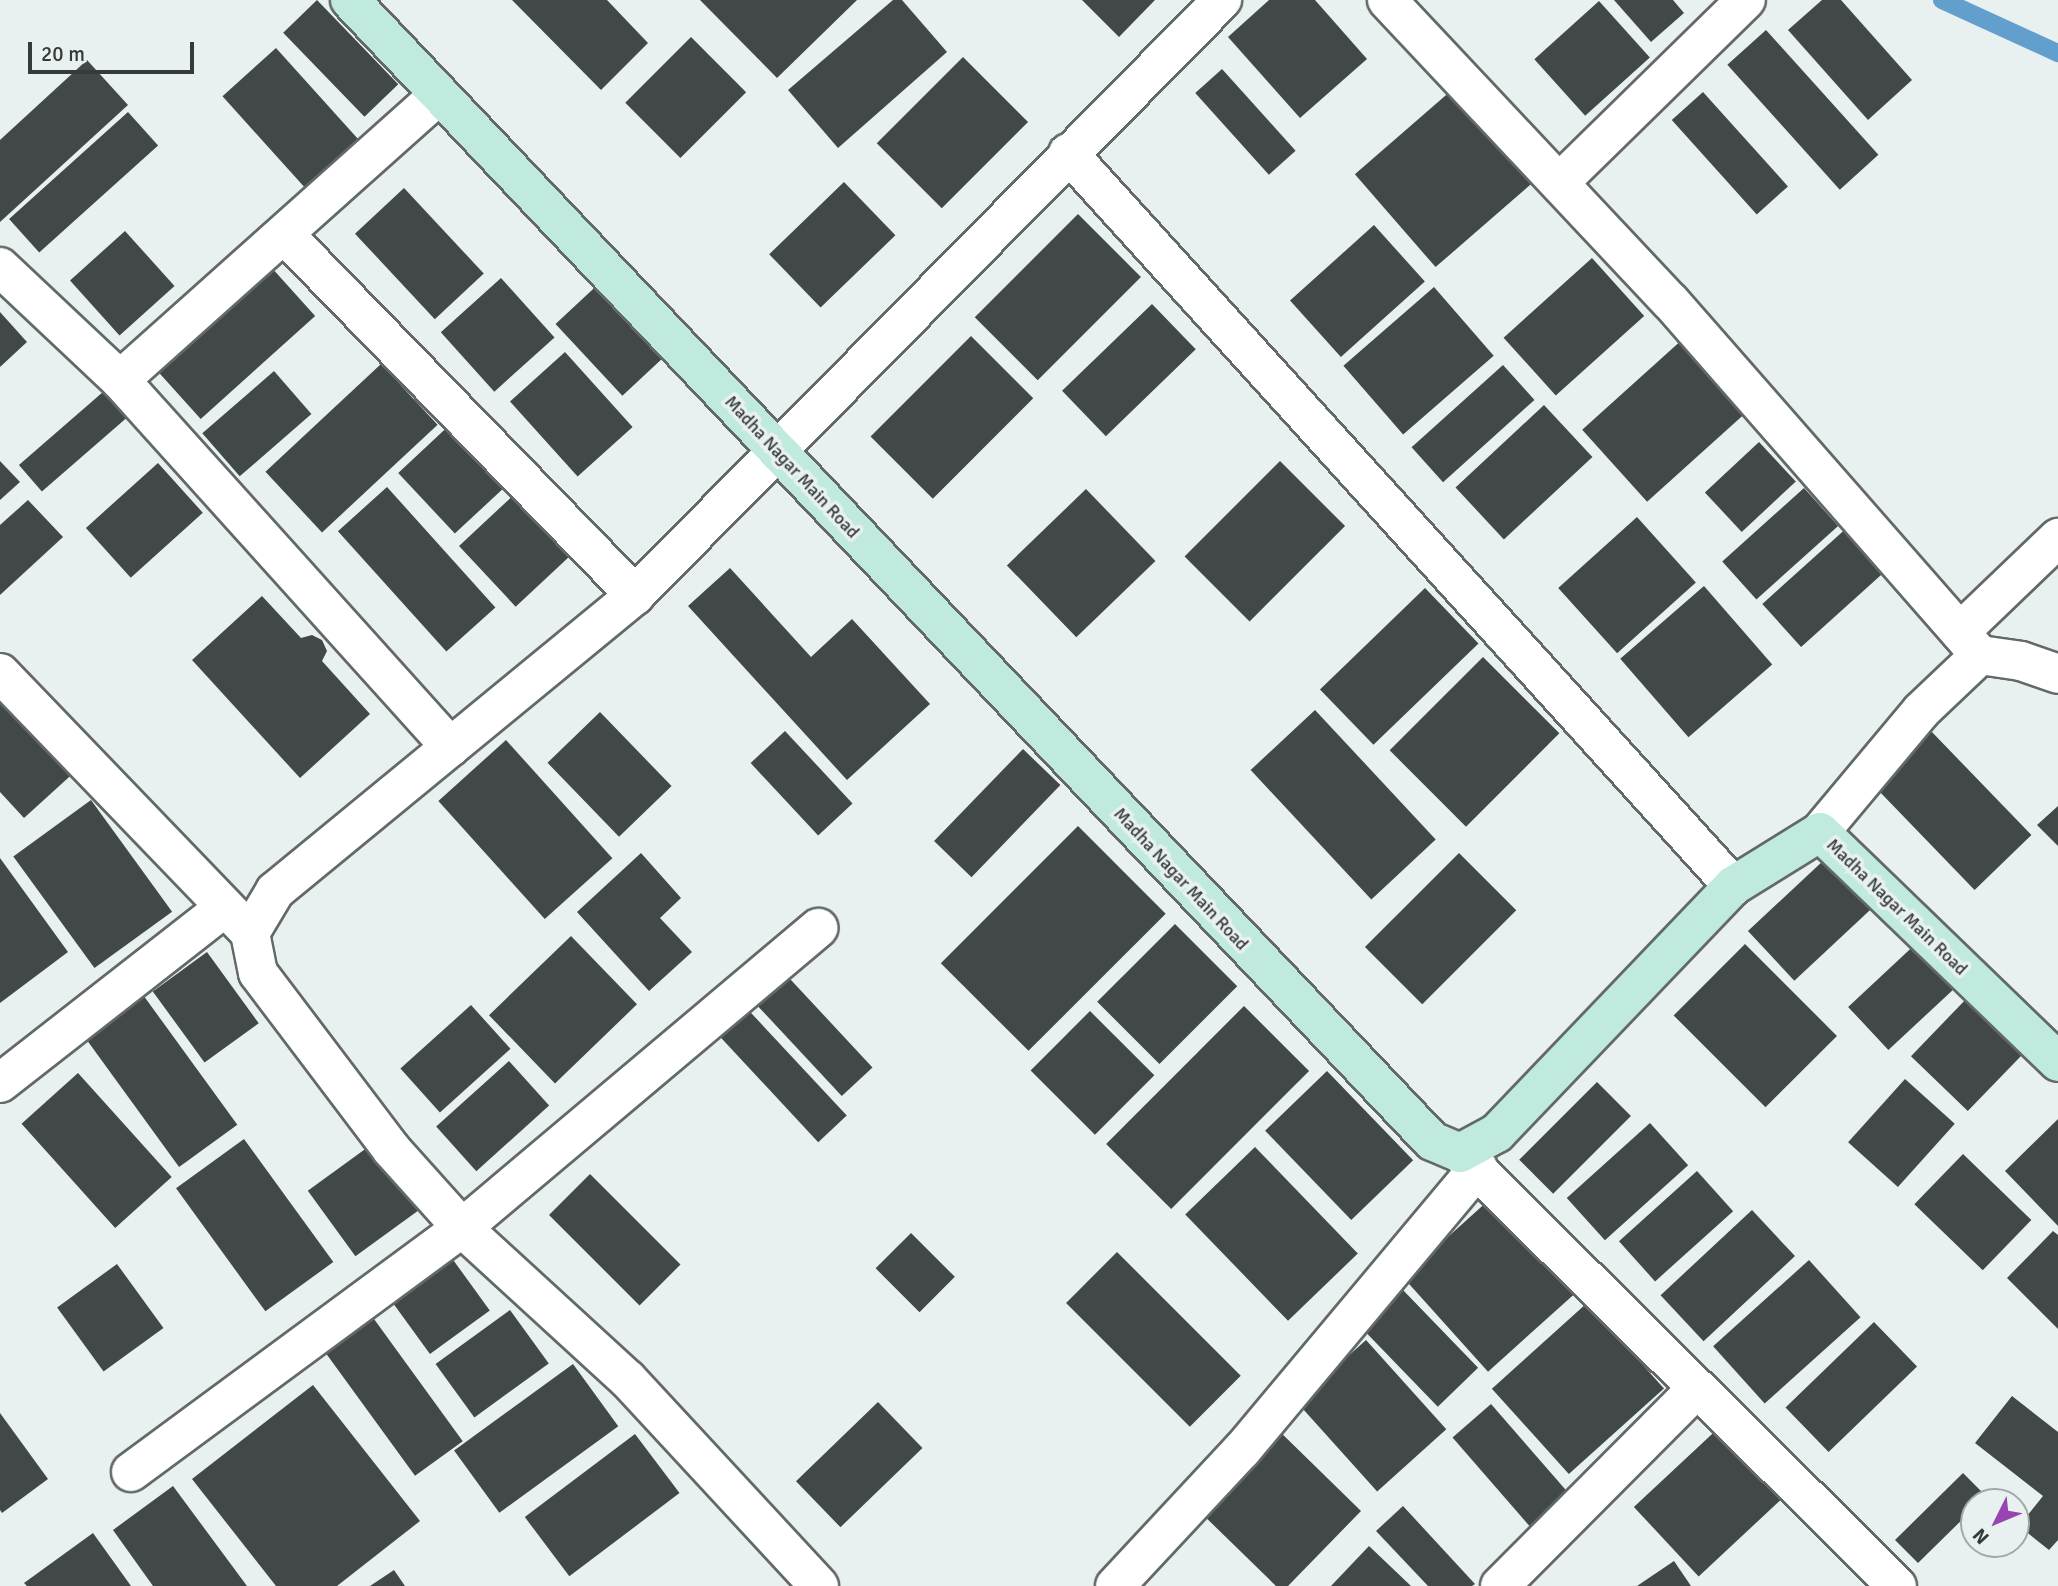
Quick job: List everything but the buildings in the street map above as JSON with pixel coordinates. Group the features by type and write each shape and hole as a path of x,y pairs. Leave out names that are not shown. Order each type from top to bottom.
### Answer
{"street":[{"name":"Madha Nagar Main Road","path":"349,0 1402,1113 1432,1141 1469,1161 1733,886 1820,832 2058,1062"},
{"path":"0,1083 236,921 635,595 1068,153 1222,0"},
{"path":"1387,0 1560,182 1970,643 2058,674"},
{"path":"1560,182 1746,0"},
{"path":"120,380 439,95"},
{"path":"1068,153 1733,886"},
{"path":"284,234 635,595"},
{"path":"0,267 120,380 451,747"},
{"path":"1820,832 1921,711 1970,643 2058,538"},
{"path":"0,673 236,921 258,973 392,1150 462,1228 627,1379 819,1586"},
{"path":"131,1472 462,1228 818,928"},
{"path":"1115,1586 1242,1450 1469,1161 1897,1586"},
{"path":"1500,1586 1696,1389"}],"waterway":[{"path":"1942,0 2058,53"}]}
